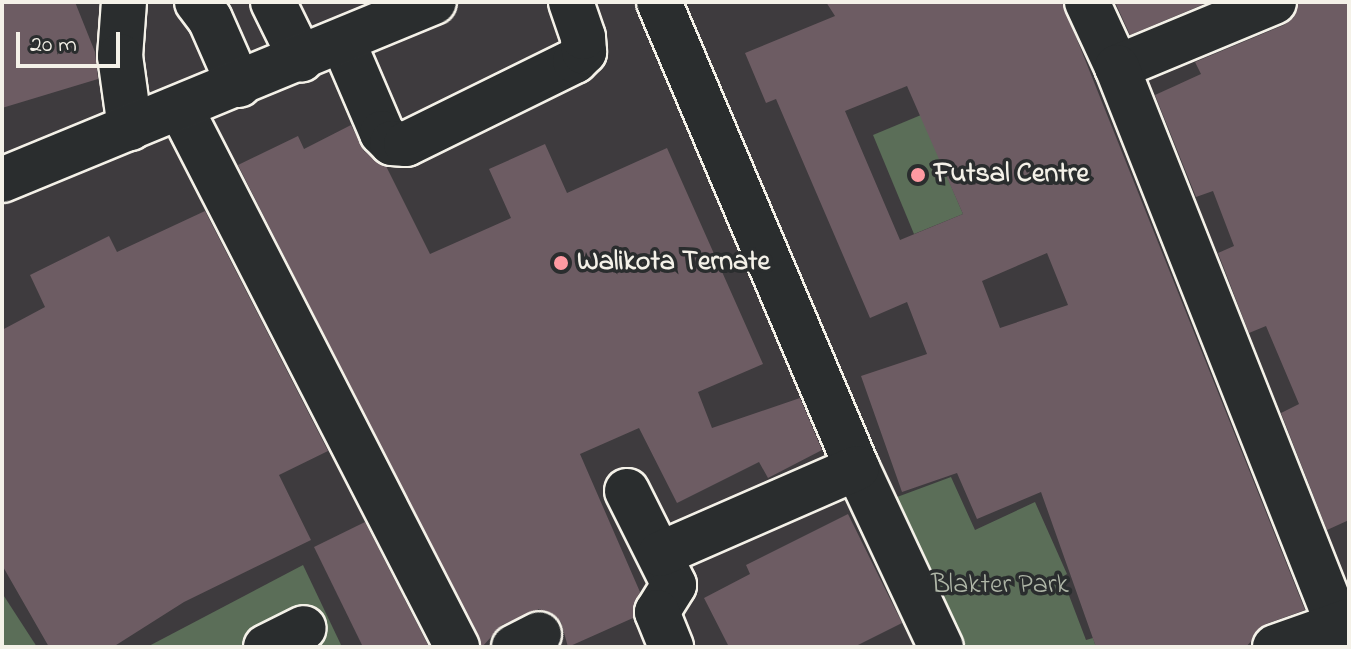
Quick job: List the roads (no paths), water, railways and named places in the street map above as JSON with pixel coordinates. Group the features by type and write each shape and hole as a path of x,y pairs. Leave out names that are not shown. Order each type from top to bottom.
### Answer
{"street":[{"path":"124,2 120,56 130,128"},
{"path":"197,2 210,19 239,85"},
{"path":"273,2 301,59"},
{"path":"2,180 181,109 434,2"},
{"path":"343,42 382,133 392,143 406,144 575,61 584,52 583,37 571,2"},
{"path":"659,2 857,468 941,647"},
{"path":"1087,2 1117,67 1343,623 1275,647"},
{"path":"1117,67 1274,2"},
{"path":"181,109 457,647"},
{"path":"660,554 857,468"},
{"path":"627,491 674,585 657,612 671,647"},
{"path":"266,647 304,628"}],"place":[{"name":"Futsal Centre","path":"918,175"},
{"name":"Walikota Ternate","path":"561,263"}],"park label":[{"name":"Blakter Park","path":"1000,586"}]}
